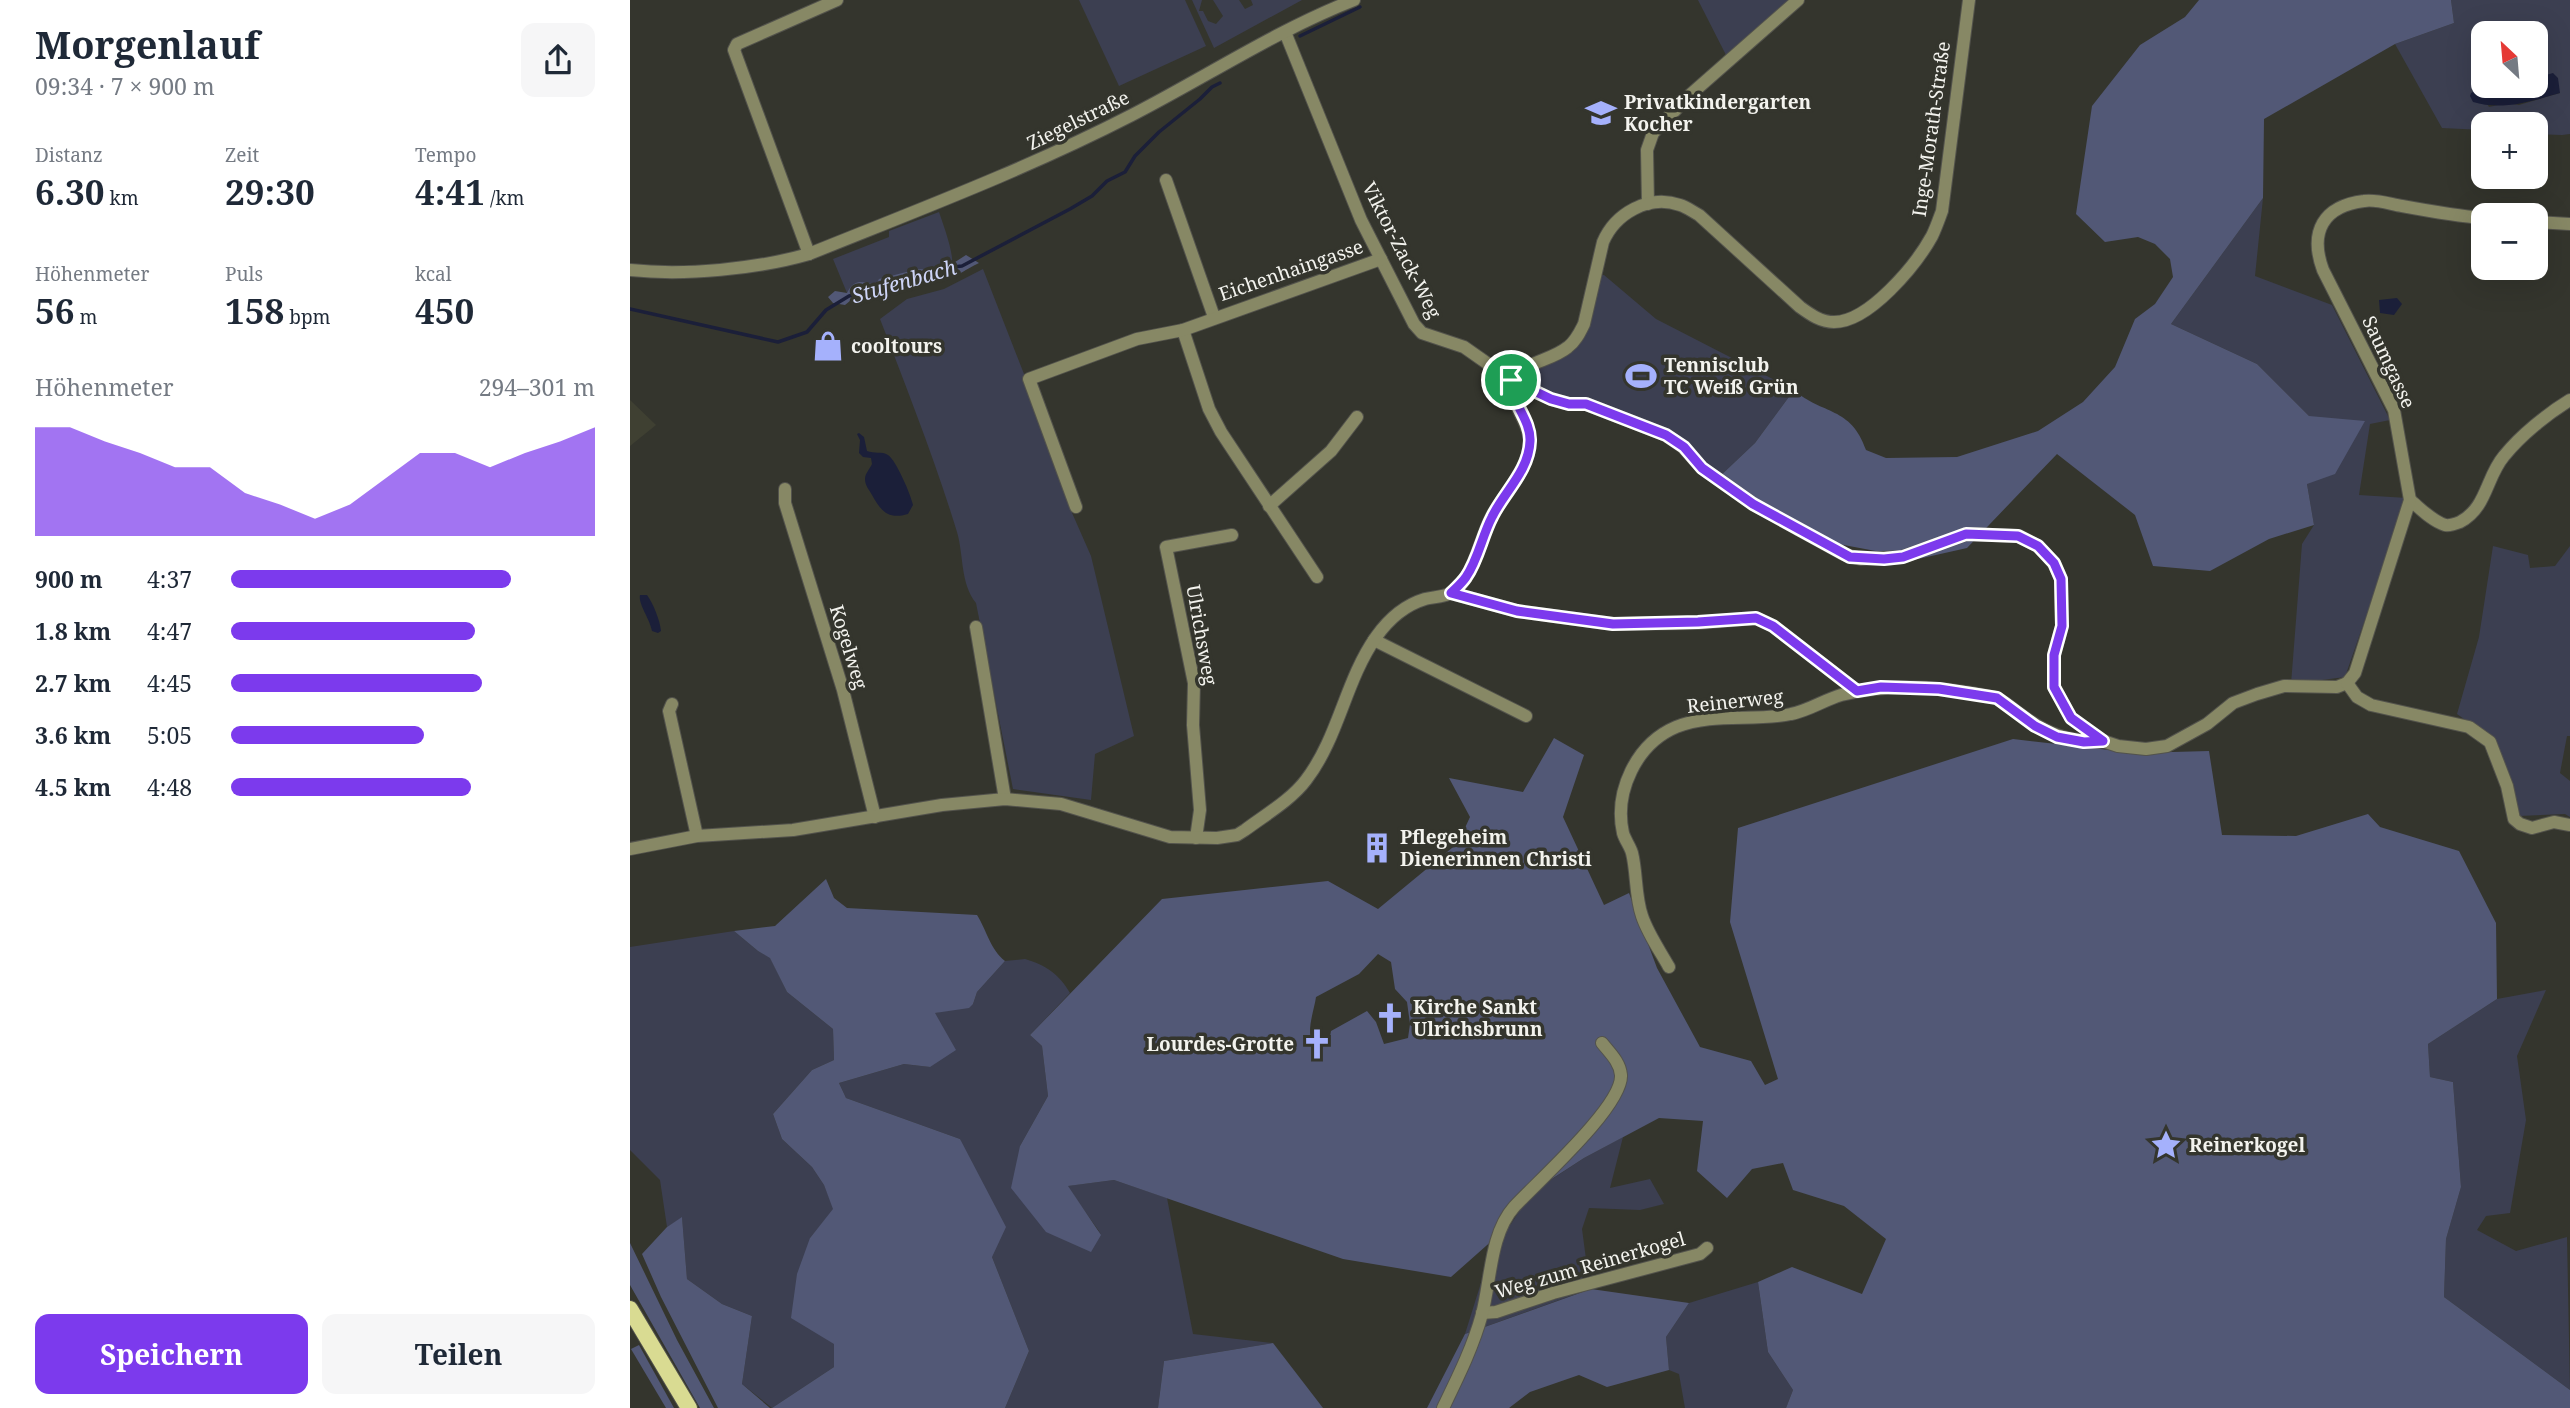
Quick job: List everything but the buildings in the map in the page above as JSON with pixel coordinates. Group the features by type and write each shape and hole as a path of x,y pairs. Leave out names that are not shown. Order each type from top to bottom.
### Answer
{"main road":[{"path":"630,1309 689,1408"}],"street":[{"path":"809,254 734,50 737,44 837,0"},
{"name":"Ziegelstraße","path":"630,270 651,272 743,267 809,254 1032,164 1131,116 1285,32 1354,0"},
{"path":"1451,593 1466,577 1493,514 1527,460 1531,437 1515,401 1511,380 1525,367 1566,349 1584,324 1608,230 1623,215 1648,204 1647,150 1653,133 1691,94 1798,0"},
{"name":"Inge-Morath-Straße","path":"1648,204 1665,202 1680,205 1699,215 1800,307 1816,318 1832,323 1849,321 1864,314 1919,257 1933,234 1942,211 1969,0"},
{"name":"Viktor-Zack-Weg","path":"1285,32 1362,220 1417,329 1429,337 1464,347 1511,380 1551,399 1569,404 1586,404 1666,435 1684,447 1702,468 1753,504 1850,557 1903,557 1966,534 2018,536 2038,546 2054,563 2062,589 2062,626 2054,655 2054,687 2071,718 2103,741 2118,746 2146,749 2167,747 2207,724 2233,703 2256,694 2284,687 2337,687 2347,683"},
{"name":"Eichenhaingasse","path":"1166,180 1214,317"},
{"name":"Saumgasse","path":"2347,683 2355,673 2410,500 2394,410 2323,270 2317,254 2316,237 2325,217 2343,206 2367,200 2471,216"},
{"path":"2548,223 2570,224"},
{"name":"Eichenhaingasse","path":"1076,507 1029,379 1137,339 1183,330 1381,259"},
{"path":"1183,330 1209,409 1221,432 1317,577"},
{"path":"2410,500 2447,526 2468,518 2477,509 2503,457 2535,427 2570,400"},
{"path":"1269,506 1331,451 1357,416"},
{"name":"Kogelweg","path":"785,489 785,503 856,739 874,817"},
{"name":"Ulrichsweg","path":"1196,838 1200,810 1194,737 1194,683 1166,547 1232,535"},
{"path":"630,849 697,836 793,830 942,805 1004,799 1061,803 1170,837 1237,835 1304,783 1329,739 1351,681 1388,621 1423,599 1451,593 1517,611 1613,624 1756,618 1773,626 1857,691"},
{"path":"976,628 1004,799"},
{"path":"1374,640 1526,716"},
{"path":"2347,683 2357,697 2371,705 2469,727 2490,742 2507,786 2514,819 2532,828 2554,822 2570,825"},
{"name":"Reinerweg","path":"1669,967 1641,915 1632,852 1623,834 1622,806 1632,768 1654,741 1675,728 1698,721 1724,718 1766,719 1795,714 1837,696 1881,687 1939,689 1997,698 2035,726 2057,737 2084,742 2103,741"},
{"path":"672,704 669,711 697,836"},
{"name":"Weg zum Reinerkogel","path":"1443,1408 1473,1343 1496,1247 1506,1219 1513,1208 1539,1183 1615,1097 1622,1077 1614,1057 1602,1043"},
{"name":"Weg zum Reinerkogel","path":"1482,1313 1496,1312 1553,1293 1700,1254 1706,1248"}],"shaded area":[{"path":"1079,0 1185,0 1206,46 1119,86"},
{"path":"1192,0 1202,0 1199,11 1203,11 1208,21 1216,24 1223,16 1213,0 1239,0 1245,9 1253,5 1251,0 1302,0 1214,48"},
{"path":"1698,0 1790,0 1726,55"},
{"path":"2199,0 2451,0 2454,23 2395,44 2264,119 2263,198 2171,324 2257,364 2309,416 2365,421 2335,474 2307,484 2314,525 2269,539 2210,571 2153,566 2135,515 2057,454 1967,548 1918,559 1796,536 1717,479 1755,443 1794,390 1844,418 1860,436 1866,450 1886,458 1957,457 2038,431 2083,402 2115,367 2135,319 2155,304 2173,277 2170,259 2155,244 2138,237 2105,242 2076,214 2092,106 2140,45 2185,17"},
{"path":"2451,0 2570,0 2570,134 2548,134 2548,112 2471,112 2471,129 2442,128 2395,44 2454,23"},
{"path":"2553,73 2558,78 2560,93 2548,96 2548,74"},
{"path":"2471,98 2542,98 2495,106 2473,102"},
{"path":"2263,198 2255,276 2332,305 2390,420 2370,424 2359,495 2407,498 2345,677 2291,684 2302,544 2314,525 2307,484 2309,416 2257,364 2171,324"},
{"path":"939,212 950,246 952,265 880,279 876,284 847,293 833,259 889,237 889,231"},
{"path":"966,255 979,263 946,280 923,282 922,286 914,289 911,285 906,285 902,290 876,296 863,295 845,305 833,303 828,297 835,291 847,293 856,283 876,284 879,279 918,269 935,270 941,268 942,264 952,264"},
{"path":"983,269 1024,374 1069,506 1091,556 1134,736 1095,754 1091,800 1013,789 976,603 967,587 957,532 930,451 880,319 907,299 944,289"},
{"name":"Tennisclub TC Weiß Grün","path":"1604,275 1656,319 1794,390 1755,443 1717,479 1683,447 1511,380 1572,343 1595,276"},
{"path":"2397,298 2402,304 2394,315 2380,313 2379,300"},
{"path":"630,400 656,425 630,446"},
{"path":"859,433 864,437 867,451 886,454 895,464 913,505 908,514 890,515 875,501 865,481 872,464 871,458 863,457 859,453"},
{"path":"2493,546 2528,555 2530,568 2555,566 2570,546 2570,736 2567,736 2560,773 2570,781 2570,817 2565,814 2519,816 2496,742 2457,714 2479,637"},
{"path":"640,595 647,595 654,607 661,631 658,633 652,631"},
{"path":"1554,738 1584,755 1563,817 1604,905 1629,893 1657,968 1700,1047 1751,1061 1765,1085 1778,1079 1730,922 1738,828 2013,739 2136,753 2209,751 2222,835 2296,836 2368,814 2380,827 2459,851 2496,923 2497,999 2428,1044 2430,1077 2453,1082 2461,1187 2446,1239 2444,1297 2570,1390 2570,1408 1786,1408 1793,1390 1768,1352 1758,1282 1792,1267 1862,1294 1886,1239 1844,1206 1793,1190 1783,1163 1752,1169 1727,1198 1697,1171 1703,1121 1659,1118 1584,1158 1504,1210 1495,1238 1451,1277 1343,1259 1114,1180 1068,1186 1101,1235 1091,1252 1046,1232 1011,1188 1020,1146 1048,1096 1042,1046 1030,1035 1162,899 1328,881 1378,909 1458,843 1470,817 1449,778 1523,792","holes":["1378,954 1391,962 1395,989 1407,1002 1410,1024 1408,1038 1384,1044 1376,1022 1367,1011 1331,1031 1329,1043 1317,1048 1313,1044 1310,1031 1316,997 1359,974"]},
{"path":"826,879 834,898 847,908 977,915 992,945 1005,961 977,992 969,1008 935,1013 956,1050 930,1067 904,1064 839,1083 846,1098 960,1139 1006,1227 992,1257 1029,1351 1005,1408 772,1408 834,1367 834,1344 791,1318 797,1274 810,1238 833,1209 824,1185 812,1167 782,1139 773,1114 812,1070 834,1060 833,1029 787,992 770,958 734,931 775,926"},
{"path":"734,931 758,951 770,957 787,992 833,1029 834,1060 812,1070 773,1114 782,1139 812,1167 824,1185 834,1209 810,1238 834,1344 834,1367 772,1408 742,1384 752,1316 722,1304 687,1279 682,1218 667,1227 660,1180 630,1150 630,947"},
{"path":"1025,959 1051,971 1070,993 1030,1035 1042,1046 1048,1096 1020,1146 1101,1234 1067,1186 1114,1180 1167,1198 1193,1334 1273,1343 1164,1361 1158,1408 1005,1408 1029,1351 992,1257 960,1139 846,1098 839,1083 904,1064 930,1067 935,1013 973,1004 977,992 1005,961"},
{"path":"2546,990 2517,1056 2526,1120 2510,1213 2486,1216 2477,1230 2516,1251 2567,1237 2570,1390 2444,1297 2446,1239 2461,1187 2453,1082 2430,1077 2428,1044 2497,999"},
{"path":"1623,1137 1610,1188 1650,1179 1664,1204 1640,1210 1589,1208 1582,1229 1590,1289 1465,1334 1495,1238 1511,1224 1531,1193 1584,1158"},
{"path":"682,1217 687,1279 722,1304 752,1316 742,1384 770,1408 718,1408 661,1297 642,1254 667,1227"},
{"path":"630,1243 677,1340 714,1408 700,1408 630,1285"},
{"path":"1758,1282 1768,1352 1793,1390 1786,1408 1685,1408 1679,1374 1669,1370 1666,1337 1689,1303"},
{"path":"1591,1289 1689,1303 1666,1337 1669,1370 1607,1387 1579,1375 1530,1392 1509,1408 1427,1408 1465,1334"},
{"path":"1273,1343 1323,1408 1158,1408 1164,1361"},
{"path":"639,1345 674,1408 666,1408 631,1349"}],"waterway":[{"name":"Stufenbach","path":"1300,36 1360,7"},
{"name":"Stufenbach","path":"630,309 778,342 807,332 826,310 849,296 934,276 944,268 962,266 1092,196 1107,181 1125,172 1135,156 1159,132 1220,83"}],"place":[{"name":"Privatkindergarten Kocher","path":"1601,113"},
{"name":"cooltours","path":"828,346"},
{"name":"Tennisclub TC Weiß Grün","path":"1641,376"},
{"name":"Pflegeheim Dienerinnen Christi","path":"1377,848"},
{"name":"Kirche Sankt Ulrichsbrunn","path":"1390,1018"},
{"name":"Lourdes-Grotte","path":"1317,1044"},
{"name":"Reinerkogel","path":"2166,1145"}],"route":[{"path":"1511,380 1551,399 1569,404 1586,404 1666,435 1684,447 1702,468 1753,504 1850,557 1903,557 1966,534 1995,533 2018,536 2038,546 2054,563 2061,579 2062,626 2054,655 2054,687 2071,718 2103,741 2084,742 2057,737 2035,726 1997,698 1939,689 1881,687 1857,691 1773,626 1756,618 1613,624 1517,611 1451,593 1466,577 1493,514 1527,460 1531,437 1515,401 1511,380"}]}
